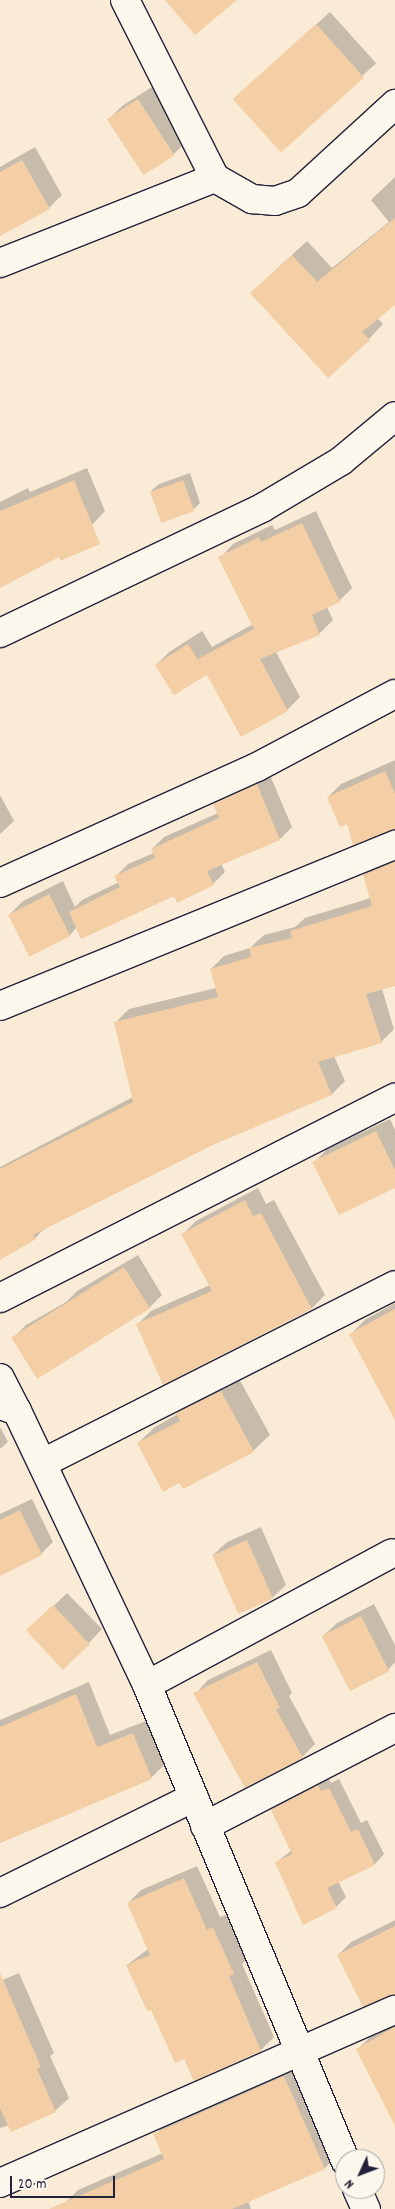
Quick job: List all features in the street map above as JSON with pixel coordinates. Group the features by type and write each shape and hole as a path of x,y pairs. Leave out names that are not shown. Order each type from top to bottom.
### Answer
{"street":[{"path":"125,0 215,178 252,199 275,201 298,192 395,104"},
{"path":"0,263 215,178"},
{"path":"0,633 262,508 342,462 395,416"},
{"path":"0,882 257,767 395,694"},
{"path":"0,1006 395,845"},
{"path":"0,1298 395,1098"},
{"path":"43,1463 395,1285"},
{"path":"0,1378 8,1408 43,1463 148,1685 340,2149"},
{"path":"148,1685 394,1554"},
{"path":"205,1826 395,1728"},
{"path":"0,1893 194,1797"},
{"path":"0,2183 395,2010"}],"building":[{"path":"165,0 237,0 195,35"},
{"path":"316,24 364,78 281,152 233,99"},
{"path":"138,99 174,155 143,175 107,119"},
{"path":"22,160 50,209 0,236 0,172"},
{"path":"395,218 395,305 362,332 370,340 328,378 250,293 292,255 317,282"},
{"path":"74,480 100,544 60,561 59,557 0,588 0,511"},
{"path":"183,480 194,511 161,523 150,492"},
{"path":"302,523 340,602 312,615 320,635 260,659 288,711 241,737 198,659 254,629 218,557 259,537 261,542"},
{"path":"188,644 207,675 174,695 155,665"},
{"path":"385,771 395,794 395,830 353,845 347,824 340,827 327,797"},
{"path":"257,784 280,840 207,871 214,885 177,903 174,896 81,939 69,912 120,887 114,876 155,858 151,849 219,818 213,804"},
{"path":"395,862 395,986 366,994 382,1043 318,1062 332,1095 217,1143 33,1235 36,1239 0,1260 0,1169 133,1102 114,1022 218,997 210,969 251,957 249,948 292,938 290,931 372,906 363,875"},
{"path":"49,894 70,936 29,957 8,915"},
{"path":"376,1131 395,1170 395,1188 339,1215 312,1162"},
{"path":"245,1200 253,1216 261,1213 312,1309 163,1385 136,1324 212,1291 181,1234"},
{"path":"124,1267 150,1309 37,1379 11,1337"},
{"path":"395,1309 395,1420 349,1334"},
{"path":"221,1391 254,1452 183,1489 179,1483 163,1492 137,1443 180,1421 176,1413"},
{"path":"20,1510 42,1555 0,1576 0,1520"},
{"path":"247,1540 273,1598 238,1614 212,1555"},
{"path":"53,1605 90,1644 63,1670 26,1630"},
{"path":"361,1616 389,1671 350,1691 322,1636"},
{"path":"257,1662 280,1708 276,1709 303,1758 245,1788 193,1693"},
{"path":"76,1694 97,1747 133,1733 152,1779 0,1843 0,1727"},
{"path":"318,1785 321,1791 329,1788 351,1832 358,1829 375,1865 327,1888 337,1908 303,1925 275,1862 292,1854 271,1810"},
{"path":"184,1878 207,1930 213,1927 234,1974 229,1976 261,2051 194,2081 184,2059 175,2063 151,2010 147,2011 126,1965 150,1955 127,1903"},
{"path":"395,1926 395,1995 363,2007 337,1955"},
{"path":"0,1973 41,2067 37,2069 56,2112 11,2132 0,2108"},
{"path":"395,2027 395,2126 356,2049"},
{"path":"284,2076 325,2169 232,2209 49,2209 164,2159 153,2134"}]}
